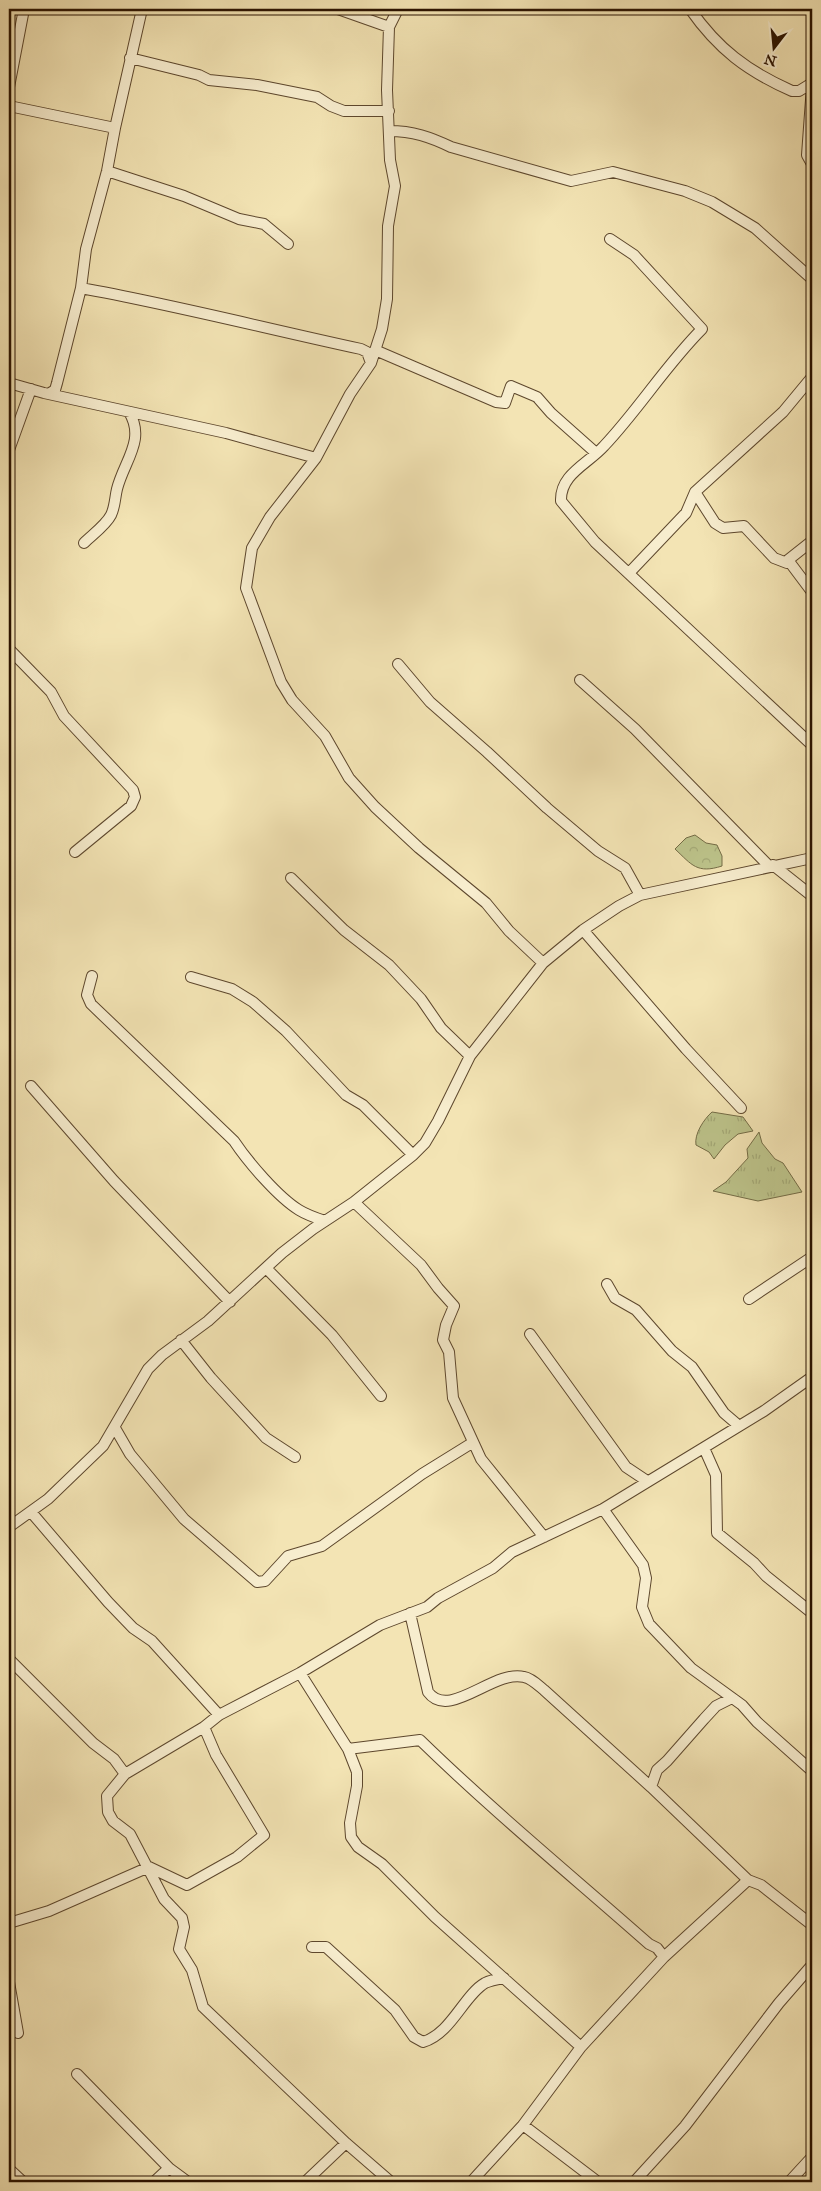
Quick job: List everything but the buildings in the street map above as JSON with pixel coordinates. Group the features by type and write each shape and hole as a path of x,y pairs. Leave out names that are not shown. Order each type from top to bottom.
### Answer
{"street":[{"path":"9,87 24,9"},
{"path":"50,393 55,390 81,288 86,249 108,171 115,128 142,9"},
{"path":"338,9 389,28"},
{"path":"398,9 389,28 388,111 394,197 388,226 386,312 371,363 350,394 316,458 266,522 252,548 246,580 249,595 281,682 292,700 326,736 349,778 362,794 419,848 486,903 509,931 543,963"},
{"path":"690,9 711,36 750,70 792,90 798,91 812,84"},
{"path":"130,58 199,75 210,80 257,84 317,97 331,106 344,111 388,111"},
{"path":"812,84 807,134 807,155 812,164"},
{"path":"9,106 115,128"},
{"path":"389,131 410,132 432,138 451,147 571,181 613,172 685,191 712,202 755,228 812,279"},
{"path":"108,171 184,196 239,219 264,224 288,244"},
{"path":"610,239 634,255 702,329 596,454 569,476 561,493 561,501 595,542 812,745"},
{"path":"81,288 144,299 177,309 361,349 367,352 371,363"},
{"path":"375,350 496,402 505,403 511,386 537,397 551,413 596,454"},
{"path":"629,573 686,513 694,492 783,412 812,377"},
{"path":"9,382 31,389 226,433 316,458"},
{"path":"9,450 31,389"},
{"path":"84,543 111,516 118,487 132,451 136,432 135,422 129,412"},
{"path":"694,492 715,524 723,528 744,526 774,558 787,563 788,560 812,541"},
{"path":"788,560 812,592"},
{"path":"9,650 51,692 64,716 133,790 135,797 131,806 75,852"},
{"path":"398,664 430,702 488,752 547,808 598,851 625,868 640,895"},
{"path":"580,680 635,730 771,866 812,896"},
{"path":"9,1528 32,1512 103,1446 148,1369 181,1340 208,1321 230,1302 282,1253 354,1202 413,1156 425,1142 438,1121 470,1056 543,963 582,930 640,895 812,858"},
{"path":"291,878 344,930 389,965 420,999 441,1028 470,1056"},
{"path":"582,930 741,1108"},
{"path":"92,976 88,995 91,1004 234,1141 249,1161 291,1204 300,1211 325,1221"},
{"path":"191,977 232,989 253,1002 265,1015 286,1031 338,1083 346,1094 363,1105 413,1156"},
{"path":"30,1086 114,1181 230,1302"},
{"path":"354,1202 421,1265 454,1306 446,1325 443,1340 449,1352 453,1398 472,1443 492,1473 544,1537"},
{"path":"749,1299 812,1256"},
{"path":"266,1268 332,1335 380,1396"},
{"path":"607,1284 615,1298 636,1310 672,1351 692,1367 724,1413 738,1425"},
{"path":"530,1334 626,1467 647,1481"},
{"path":"181,1340 211,1378 266,1438 295,1457"},
{"path":"391,2182 346,2143 203,2007 192,1970 180,1949 184,1923 164,1899 149,1867 130,1834 113,1821 108,1812 107,1796 125,1774 204,1727 219,1715 300,1673 380,1625 427,1607 438,1598 493,1568 512,1552 603,1509 704,1448 809,1379 812,1392"},
{"path":"115,1428 130,1454 184,1519 257,1582 261,1582 269,1577 288,1556 322,1546 422,1474 472,1443"},
{"path":"704,1448 716,1475 715,1524 717,1533 812,1613"},
{"path":"603,1509 642,1565 646,1578 642,1607 649,1624 691,1668 732,1698 812,1771"},
{"path":"32,1512 108,1602 133,1628 152,1641 219,1715"},
{"path":"410,1613 428,1692 434,1700 442,1702 457,1699 502,1678 515,1675 527,1677 544,1690 651,1787 748,1880 761,1885 812,1925"},
{"path":"9,1659 93,1743 114,1759 125,1774"},
{"path":"300,1673 348,1749 357,1772 357,1786 350,1823 351,1837 358,1847 382,1864 434,1917 581,2047"},
{"path":"651,1787 657,1770 716,1706 732,1698"},
{"path":"9,1924 49,1911 149,1867 187,1885 237,1857 264,1835 216,1755 204,1727"},
{"path":"348,1749 420,1740 522,1834 587,1888 649,1944 657,1948 664,1957"},
{"path":"631,1770 648,1772 657,1770"},
{"path":"471,2182 523,2124 581,2047 664,1957 748,1880"},
{"path":"312,1947 326,1947 395,2010 414,2037 423,2042 432,2039 452,2020 483,1984 504,1978"},
{"path":"634,2182 685,2126 779,2003 812,1965"},
{"path":"9,1982 18,2033"},
{"path":"77,2074 169,2168 188,2182"},
{"path":"523,2124 598,2182"},
{"path":"304,2182 346,2143"},
{"path":"789,2182 812,2157"},
{"path":"154,2182 169,2168"},
{"path":"9,2169 23,2182"}],"green space":[{"path":"695,835 706,843 717,845 722,856 722,866 701,868 691,864 675,849 686,838"},
{"path":"712,1112 743,1117 753,1131 738,1134 725,1145 714,1159 709,1152 696,1145 700,1127"},
{"path":"759,1132 762,1143 775,1159 783,1163 802,1192 758,1201 713,1191 726,1182 748,1158 747,1149"}]}
